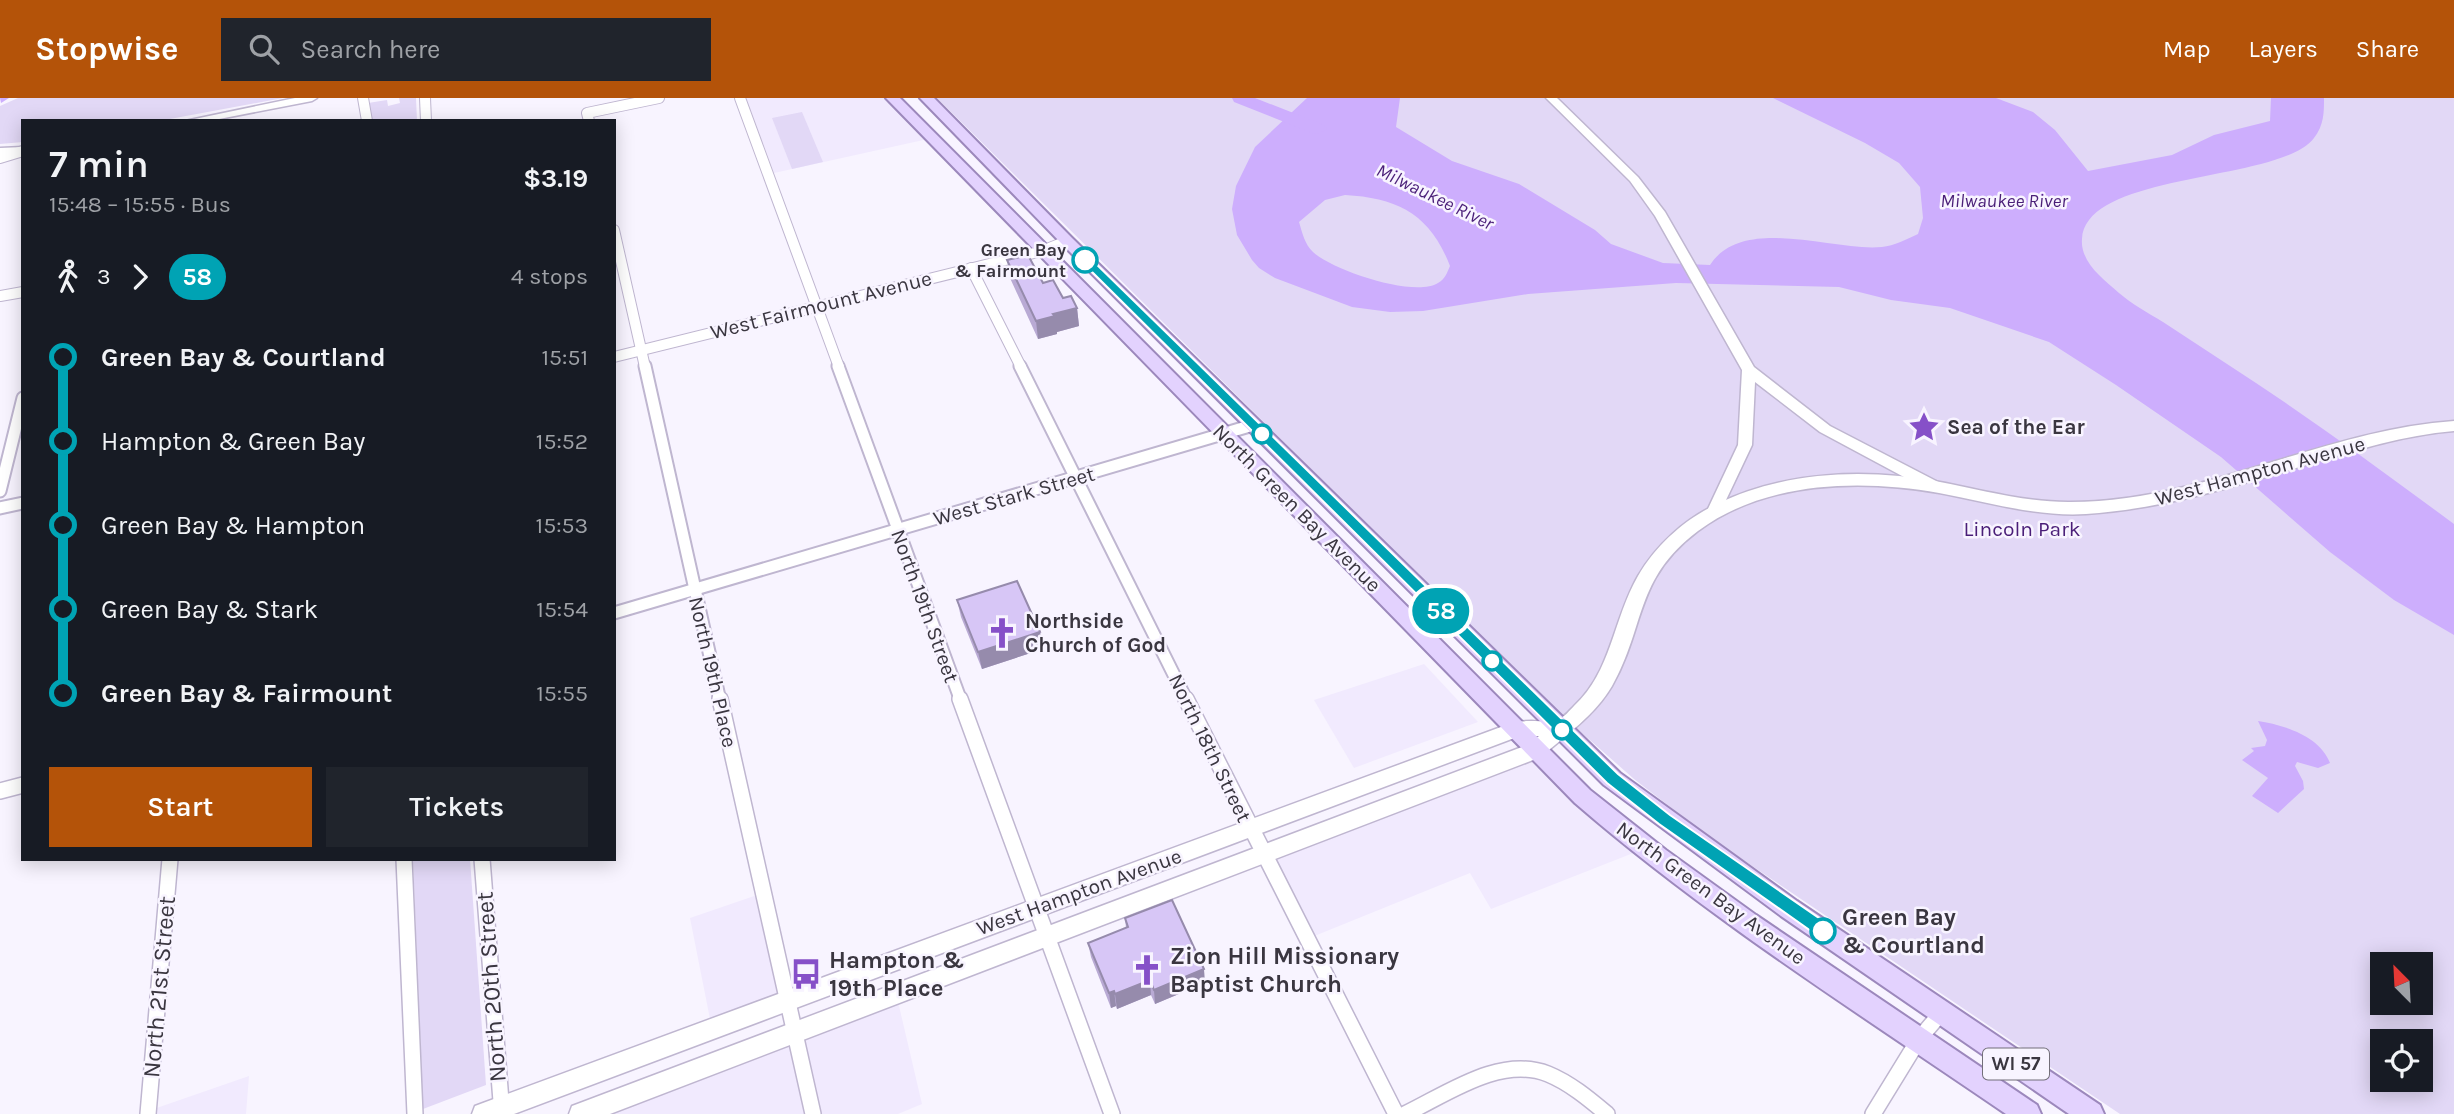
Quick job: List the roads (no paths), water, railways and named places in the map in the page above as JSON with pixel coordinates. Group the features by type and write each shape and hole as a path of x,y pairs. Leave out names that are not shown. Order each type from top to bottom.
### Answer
{"main road":[{"name":"North Green Bay Avenue","path":"893,98 1516,729 1534,751 1630,837 1768,938 2028,1114"},
{"name":"North Green Bay Avenue","path":"927,98 1252,425 1612,779 1941,1013 2091,1114"},
{"name":"West Hampton Avenue","path":"580,1114 1534,751 1559,727 1586,707 1605,682 1619,651 1640,587 1664,553 1693,526 1713,513 1748,498 1782,488 1828,481 1886,482 1934,487 1994,499 2082,509 2172,497 2367,441 2426,427 2454,426"},
{"name":"West Hampton Avenue","path":"495,1112 1516,729 1559,727"}],"street":[{"path":"201,119 312,98"},
{"path":"363,98 367,119"},
{"path":"425,98 426,119"},
{"path":"588,117 659,98"},
{"name":"North 19th Street","path":"740,98 1112,1114"},
{"path":"1551,98 1634,179 1661,215 1749,370 1825,429 1934,487"},
{"path":"0,151 21,150"},
{"path":"0,158 21,151"},
{"name":"North 19th Place","path":"616,239 813,1114"},
{"name":"West Fairmount Avenue","path":"616,356 1042,251 1067,241"},
{"name":"North 18th Street","path":"971,268 1396,1114"},
{"path":"0,296 21,292"},
{"path":"1713,513 1745,445 1749,370"},
{"path":"0,491 21,406"},
{"name":"West Stark Street","path":"616,612 1252,425"},
{"path":"0,508 21,503"},
{"path":"0,791 21,786"},
{"name":"North 21st Street","path":"148,1114 170,861"},
{"path":"404,861 415,1114"},
{"name":"North 20th Street","path":"482,861 495,1112"},
{"path":"1873,1114 1919,1040 1941,1013"},
{"path":"1405,1114 1494,1075 1528,1069 1552,1077 1583,1095 1607,1114"}],"water":[{"name":"Milwaukee River","path":"1307,98 1400,98 1396,127 1452,161 1519,184 1595,230 1611,244 1663,263 1710,265 1725,250 1744,241 1790,239 1882,247 1918,234 1923,218 1920,187 1899,163 1865,143 1773,98 1996,98 2033,112 2055,130 2088,171 2172,155 2214,135 2270,121 2271,98 2324,98 2320,128 2314,138 2294,152 2264,163 2148,189 2115,201 2092,217 2082,239 2082,247 2094,269 2124,297 2306,417 2454,524 2454,635 2394,600 2330,552 2221,457 2049,342 1950,308 1891,300 1839,287 1676,283 1528,294 1423,311 1390,312 1352,307 1275,278 1252,260 1237,235 1232,209 1236,186 1255,147","holes":["1345,195 1396,205 1422,221 1433,233 1450,266 1442,280 1427,287 1393,285 1337,267 1310,249 1299,222 1325,200"]},
{"path":"2258,721 2300,733 2318,746 2330,763 2318,768 2297,762 2295,766 2304,789 2278,813 2252,796 2268,778 2242,760 2254,751 2251,748 2265,746 2267,740"}],"waterway":[{"path":"1240,98 1318,129"}],"place":[{"name":"Green Bay & Fairmount","path":"1085,260"},
{"name":"Sea of the Ear","path":"1924,427"},
{"name":"Northside Church of God","path":"1002,633"},
{"name":"Green Bay & Courtland","path":"1823,931"},
{"name":"Zion Hill Missionary Baptist Church","path":"1147,970"},
{"name":"Hampton & 19th Place","path":"806,974"}],"park label":[{"name":"Lincoln Park","path":"2022,529"}]}
